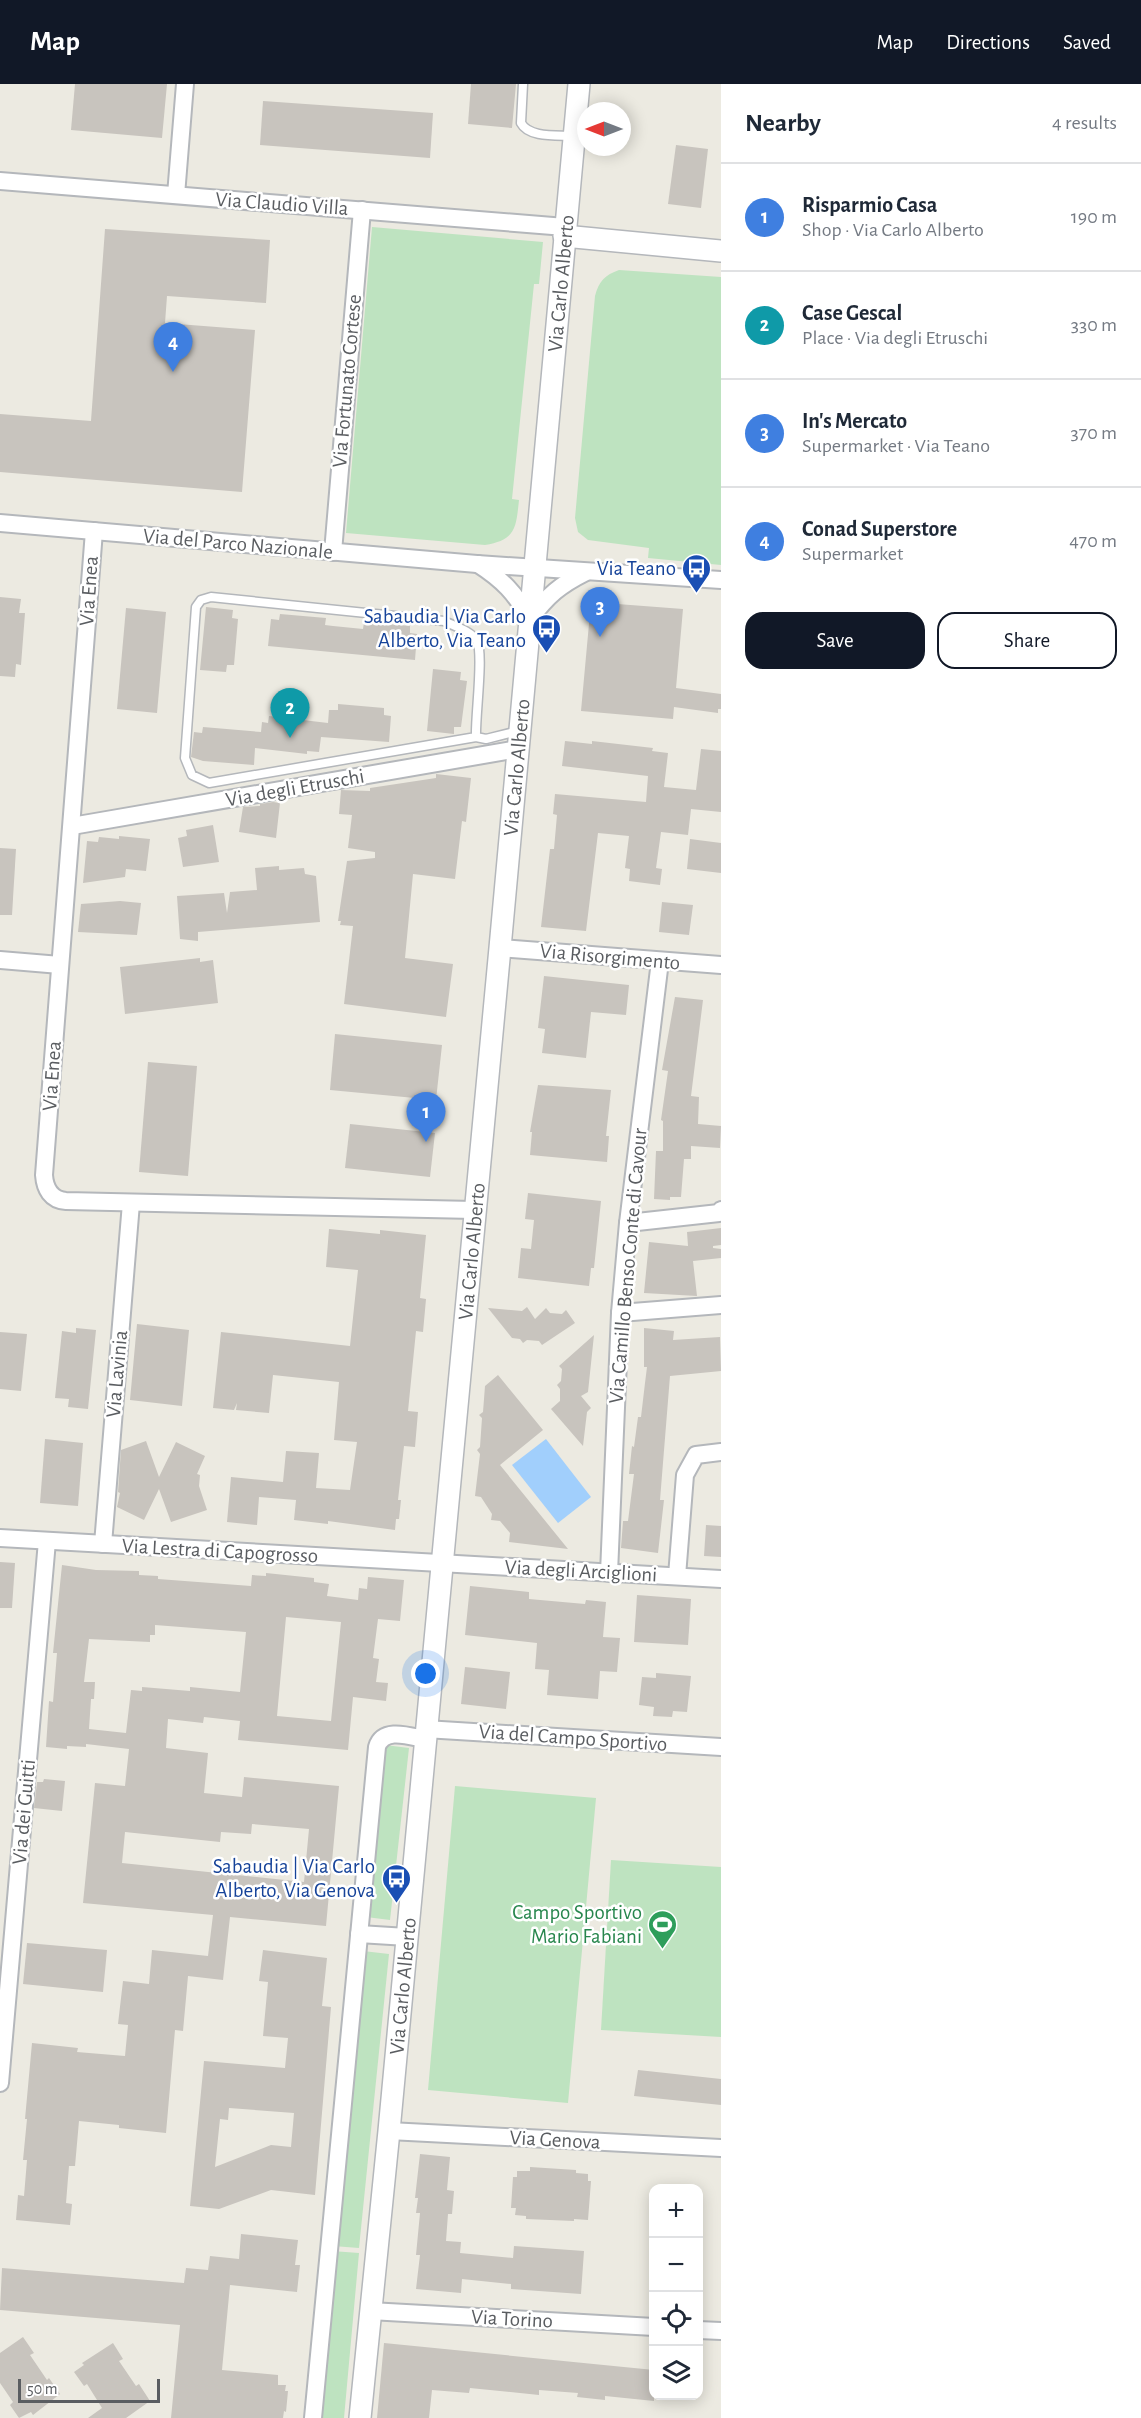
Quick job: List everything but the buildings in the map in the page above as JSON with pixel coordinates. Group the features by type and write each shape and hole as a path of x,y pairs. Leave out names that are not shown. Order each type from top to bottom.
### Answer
{"street":[{"path":"176,195 185,84"},
{"name":"Via Carlo Alberto","path":"360,2418 389,2131 579,84"},
{"name":"Via Claudio Villa","path":"0,182 362,210 564,232"},
{"name":"Via Fortunato Cortese","path":"333,552 362,210"},
{"path":"564,232 721,250"},
{"name":"Via del Parco Nazionale","path":"0,523 535,568"},
{"name":"Via Enea","path":"94,531 44,1175 50,1194 60,1201 474,1210"},
{"name":"Via del Parco Nazionale","path":"477,564 501,579 517,597 530,619"},
{"path":"535,568 721,580"},
{"path":"530,619 548,596 564,583 587,571"},
{"name":"Via degli Etruschi","path":"72,826 519,740"},
{"name":"Via Risorgimento","path":"500,948 721,965"},
{"path":"0,960 60,965"},
{"name":"Via Camillo Benso Conte di Cavour","path":"609,1573 620,1313 628,1222 660,961"},
{"name":"Via Lavinia","path":"103,1544 131,1203"},
{"path":"628,1222 719,1213 721,1210"},
{"path":"620,1313 721,1305"},
{"path":"677,1576 685,1475 696,1455 721,1452"},
{"name":"Via Lestra di Capogrosso","path":"0,1538 441,1563"},
{"name":"Via dei Guitti","path":"0,2083 47,1541"},
{"name":"Via degli Arciglioni","path":"441,1563 721,1579"},
{"name":"Via del Campo Sportivo","path":"359,1934 378,1742 382,1738 392,1735 425,1734 721,1747"},
{"path":"313,2418 359,1934 407,1937"},
{"name":"Via Genova","path":"389,2131 721,2148"},
{"name":"Via Torino","path":"370,2311 649,2327"},
{"path":"703,2330 721,2331"}],"lane":[{"path":"523,84 520,123 523,128 529,132 574,136"},
{"path":"476,736 479,658 477,642 471,636 444,621 211,597 201,600 196,607 185,758 192,775 209,783 476,736 486,739 519,740"}],"green space":[{"path":"372,227 543,242 539,284 534,284 512,499 519,500 518,510 512,531 503,540 485,545 346,533"},
{"path":"619,270 721,277 721,565 648,558 649,548 588,540 578,532 575,518 595,296 603,279"},
{"path":"385,1745 409,1748 390,1920 366,1917"},
{"path":"455,1786 596,1798 568,2103 428,2090"},
{"name":"Campo Sportivo Mario Fabiani","path":"611,1860 721,1867 721,2037 601,2030"},
{"path":"363,1951 389,1954 359,2248 333,2246"},
{"path":"332,2251 359,2253 344,2418 317,2418"}],"water":[{"path":"546,1439 591,1497 558,1523 512,1465"}],"place":[{"name":"Conad Superstore","path":"173,372"},
{"name":"Via Teano","path":"697,594"},
{"name":"In's Mercato","path":"600,637"},
{"name":"Sabaudia | Via Carlo Alberto, Via Teano","path":"547,654"},
{"name":"Case Gescal","path":"290,738"},
{"name":"Risparmio Casa","path":"426,1142"},
{"name":"Sabaudia | Via Carlo Alberto, Via Genova","path":"396,1904"},
{"name":"Campo Sportivo Mario Fabiani","path":"663,1950"}]}
